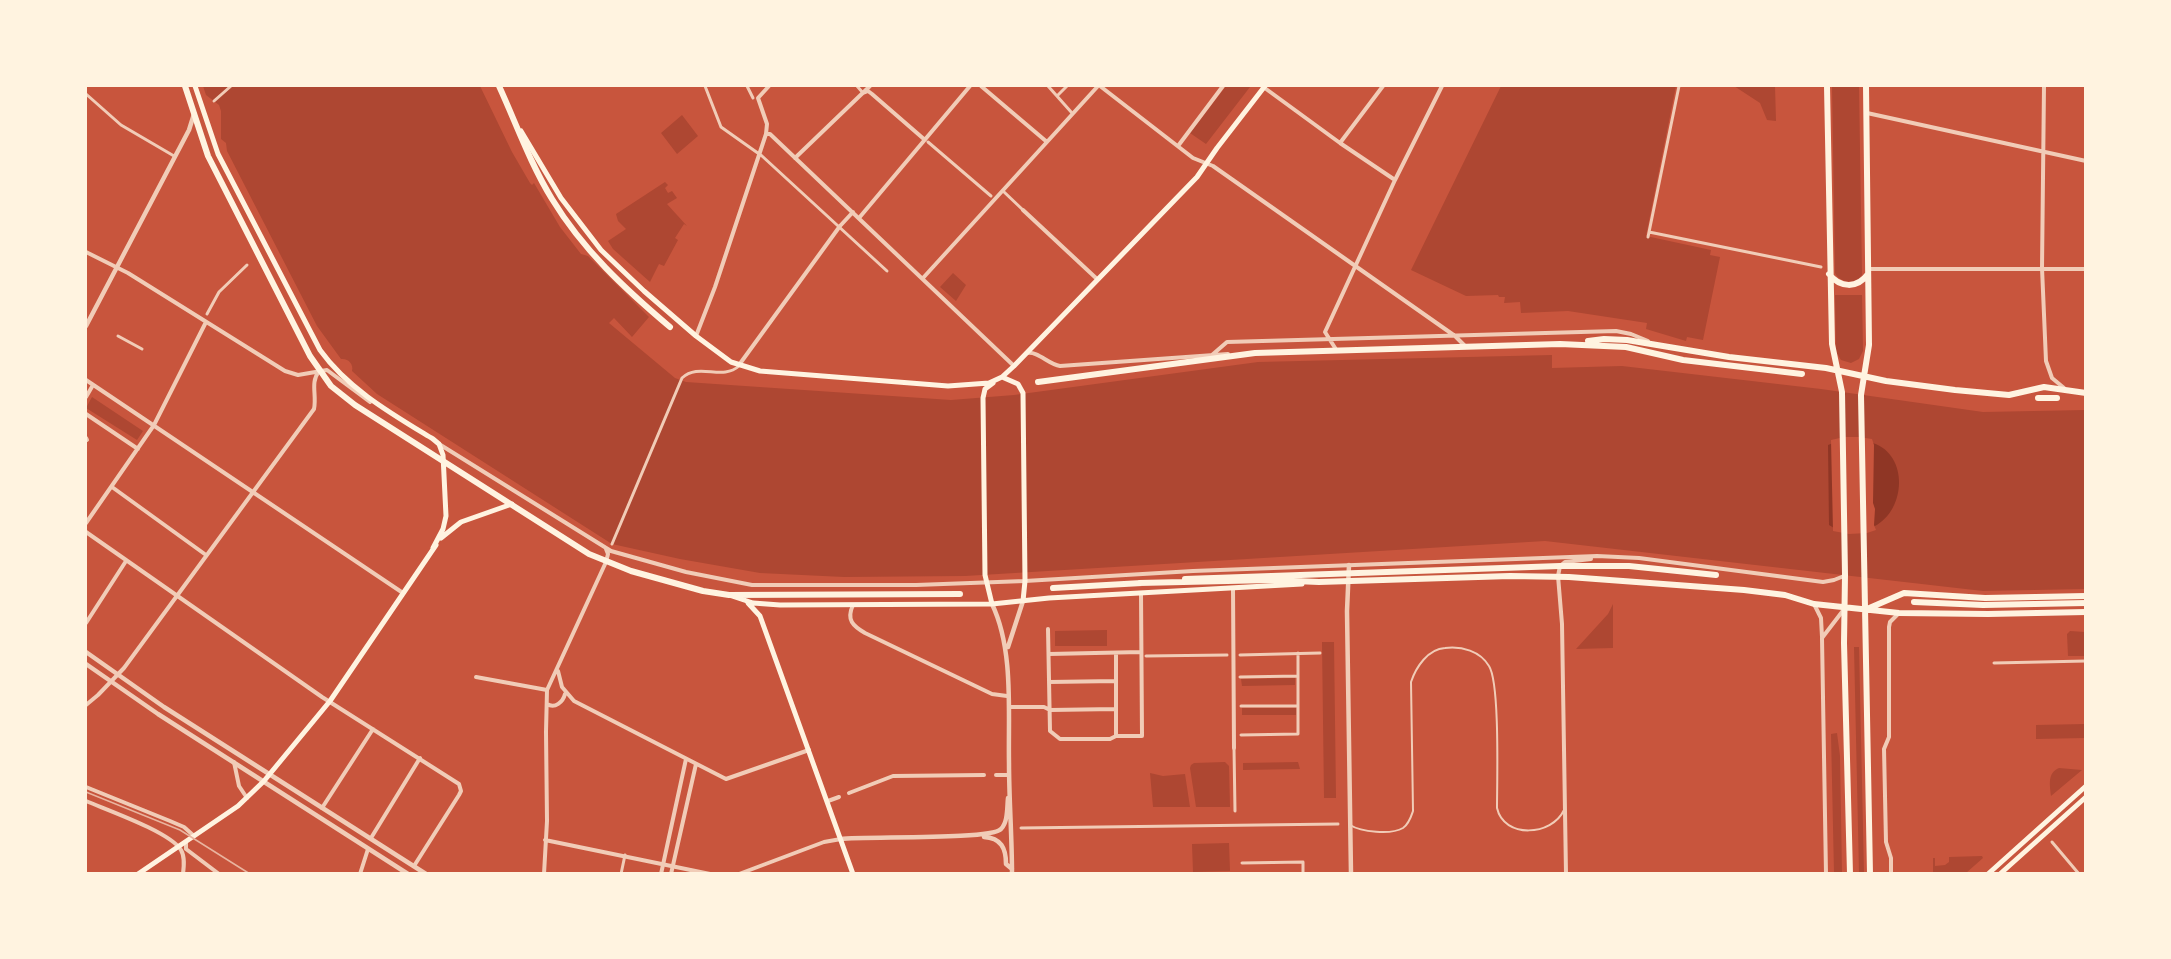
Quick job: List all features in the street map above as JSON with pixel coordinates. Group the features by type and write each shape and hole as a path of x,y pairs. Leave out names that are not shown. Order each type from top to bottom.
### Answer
{"main road":[{"path":"195,86 223,163 316,344 342,377 439,444 444,461 446,521 434,548"},
{"path":"499,86 539,175 575,232 618,281 670,327"},
{"path":"992,604 985,583 983,398 985,389 1014,366 1197,177 1263,86"},
{"path":"1827,86 1832,344 1842,392 1850,873"},
{"path":"1866,86 1869,345 1861,395 1870,873"},
{"path":"186,87 208,156 319,371 341,394 444,461 606,562 631,571 747,601 780,605 992,604 1319,582 1510,576 1600,579 1744,590 1798,597 1814,604 1899,613 2085,612"},
{"path":"514,119 561,198 590,236 620,268 696,336 716,353 739,366 760,371 948,386 974,384 1000,378 1018,384 1023,393 1025,572 1023,601"},
{"path":"1829,273 1839,282 1849,285 1858,284 1869,272"},
{"path":"1038,382 1255,353 1560,344 1614,339 1836,370 1886,381 2003,394 2044,387 2085,393"},
{"path":"1560,344 1626,347 1683,360 1802,374"},
{"path":"2038,398 2056,398"},
{"path":"138,873 247,798 264,781 330,701 446,532 455,525 512,504"},
{"path":"1053,588 1349,568 1629,567 1716,575"},
{"path":"1139,583 1270,580 1319,582"},
{"path":"1866,609 1904,592 1985,598 2085,596"},
{"path":"729,595 960,594"},
{"path":"747,601 760,616 853,873"},
{"path":"1914,602 1983,605 2085,603"},
{"path":"1988,873 2085,786"},
{"path":"2000,873 2085,797"}],"street":[{"path":"214,101 231,86"},
{"path":"705,86 721,127 759,154 887,271"},
{"path":"747,86 753,98"},
{"path":"696,336 715,287 766,134 767,124 759,100 761,94 769,86"},
{"path":"857,86 863,93"},
{"path":"795,158 870,86"},
{"path":"859,218 927,141 970,86"},
{"path":"981,86 1047,142"},
{"path":"1048,86 1073,114"},
{"path":"1056,96 1067,86"},
{"path":"922,278 1099,86 1193,158 1213,166 1357,266 1455,336 1465,347"},
{"path":"1178,146 1223,86"},
{"path":"1263,86 1395,180"},
{"path":"1340,143 1383,86"},
{"path":"1337,352 1325,333 1395,180 1442,86"},
{"path":"1648,237 1679,86"},
{"path":"2044,86 2042,268 2047,367 2052,378 2067,389"},
{"path":"863,93 868,91 992,196"},
{"path":"86,94 121,125 174,156"},
{"path":"1866,113 2085,161"},
{"path":"86,326 191,125 194,114"},
{"path":"766,134 770,134 1014,366"},
{"path":"1003,190 1097,279"},
{"path":"612,544 682,378 692,371 730,372 739,366 840,226 853,212"},
{"path":"1649,232 1821,267"},
{"path":"86,252 116,267 291,374 304,375 325,370 330,372 366,399 406,422"},
{"path":"207,314 219,292 247,265"},
{"path":"1869,272 2085,269"},
{"path":"86,523 154,425 206,322"},
{"path":"1212,354 1227,342 1616,331 1651,342 1699,352"},
{"path":"118,336 142,349"},
{"path":"1026,353 1035,352 1045,361 1060,366 1212,354 1255,353"},
{"path":"86,705 118,675 314,409 314,380 319,371"},
{"path":"86,380 404,593"},
{"path":"86,397 93,385"},
{"path":"86,414 138,449"},
{"path":"439,444 606,549 626,557 738,583 780,586 864,586 985,583 1193,571 1349,568 1572,557 1623,557 1823,582 1845,575"},
{"path":"112,487 206,555"},
{"path":"86,532 330,701 456,781 461,791 414,866"},
{"path":"544,873 547,690 606,562 608,554 606,549"},
{"path":"1566,873 1562,624 1558,577 1560,566 1569,560 1623,557"},
{"path":"86,623 126,561"},
{"path":"1349,568 1347,611 1351,873"},
{"path":"1233,588 1235,811"},
{"path":"1048,629 1050,731 1060,739 1110,739 1116,736 1142,736 1141,593"},
{"path":"1007,650 1023,601"},
{"path":"992,604 1000,622 1007,650 1012,871"},
{"path":"1814,604 1821,618 1822,638 1826,873"},
{"path":"853,605 850,617 852,624 865,633 992,694 1007,696"},
{"path":"1822,638 1845,607"},
{"path":"1891,873 1891,858 1886,842 1884,749 1889,737 1889,627 1890,622 1899,613"},
{"path":"86,652 156,702 426,873"},
{"path":"1048,654 1141,652"},
{"path":"1116,653 1116,736"},
{"path":"1241,735 1298,734 1298,653"},
{"path":"1240,655 1320,653"},
{"path":"1146,656 1227,655"},
{"path":"1994,663 2085,661"},
{"path":"86,663 158,714 408,873"},
{"path":"558,670 558,677 565,693 574,701 726,779 809,750"},
{"path":"1240,677 1298,676"},
{"path":"476,677 547,690"},
{"path":"1049,682 1116,681"},
{"path":"549,685 562,687"},
{"path":"546,703 556,706 563,700 565,693"},
{"path":"1241,706 1298,706"},
{"path":"1008,707 1044,707 1050,710 1116,710"},
{"path":"322,808 373,729"},
{"path":"370,838 420,758"},
{"path":"661,873 686,759"},
{"path":"233,761 239,786 247,798"},
{"path":"671,873 696,764"},
{"path":"849,793 893,776 984,775"},
{"path":"996,775 1009,778"},
{"path":"968,836 1000,831 1006,821 1009,778"},
{"path":"86,787 170,821 183,827 194,836"},
{"path":"828,801 839,797"},
{"path":"86,801 172,841 178,847 183,859 183,873"},
{"path":"1021,828 1338,824"},
{"path":"739,873 824,842 841,839 968,836 992,838 999,842 1005,850 1006,864 1012,871"},
{"path":"545,840 710,873"},
{"path":"186,842 186,849 191,854 219,873"},
{"path":"2052,842 2079,873"},
{"path":"360,873 368,849"},
{"path":"183,859 186,855 191,854"},
{"path":"621,873 625,855"},
{"path":"1242,863 1303,862 1304,873"}],"lane":[{"path":"1350,825 1366,831 1396,831 1405,827 1409,822 1413,811 1411,683 1419,667 1431,654 1446,648 1467,649 1489,666 1493,674 1496,708 1497,808 1502,820 1515,829 1540,829 1560,818 1565,808"}],"shaded area":[{"path":"203,86 480,86 512,152 530,183 532,185 534,183 560,227 581,254 588,256 649,317 632,337 614,318 609,323 675,378 686,382 951,400 1014,395 1258,362 1552,355 1552,368 1622,366 1821,389 1983,412 2085,410 2085,589 1983,591 1545,541 965,576 844,577 760,573 612,544 377,394 352,371 350,362 341,359 317,326 227,151 226,143 221,139 219,105 206,95"},
{"path":"1226,86 1250,87 1206,144 1190,133"},
{"path":"1501,86 1676,86 1646,236 1711,250 1710,255 1720,257 1703,340 1687,337 1686,341 1646,329 1647,323 1568,311 1521,313 1520,302 1504,303 1505,297 1498,295 1466,296 1411,270"},
{"path":"1734,86 1775,86 1776,121 1767,120 1760,103"},
{"path":"1832,86 1859,86 1862,275 1848,282 1840,279 1835,273"},
{"path":"682,115 698,136 677,154 661,133"},
{"path":"665,182 668,185 665,188 668,193 672,191 677,198 667,204 687,226 684,224 675,238 678,240 664,266 659,264 650,282 613,249 608,241 626,229 618,221 616,214"},
{"path":"953,273 966,285 956,301 940,287"},
{"path":"1835,295 1862,295 1863,351 1859,359 1851,363 1841,360 1836,352"},
{"path":"92,397 143,431 137,440 86,408"},
{"path":"1836,442 1873,443 1885,449 1898,470 1899,483 1893,508 1872,528 1834,528 1829,525 1828,445"},
{"path":"1613,604 1613,648 1576,649 1608,614"},
{"path":"1107,630 1107,646 1055,646 1055,631"},
{"path":"2070,631 2085,632 2085,656 2068,656 2067,634"},
{"path":"1322,642 1334,642 1336,798 1324,798"},
{"path":"1854,647 1859,647 1864,874 1859,873"},
{"path":"1295,678 1295,685 1242,686 1241,679"},
{"path":"1242,708 1296,708 1296,715 1242,715"},
{"path":"2085,724 2085,738 2036,739 2036,725"},
{"path":"1837,733 1840,756 1842,874 1834,873 1831,734"},
{"path":"1225,762 1229,766 1230,807 1196,807 1191,765"},
{"path":"1298,762 1300,769 1243,770 1243,763"},
{"path":"2059,768 2082,770 2051,796 2051,776"},
{"path":"1150,773 1163,776 1185,774 1190,807 1153,807"},
{"path":"1229,843 1230,871 1193,872 1192,844"},
{"path":"1982,856 1983,858 1966,873 1933,873 1933,858 1935,858 1935,866 1945,865 1949,862 1949,857"}],"pier":[{"path":"1844,437 1872,439 1874,445 1873,503 1876,530 1867,533 1849,534 1833,531 1831,440"}],"tram line":[{"path":"86,792 180,830 250,874"}]}
